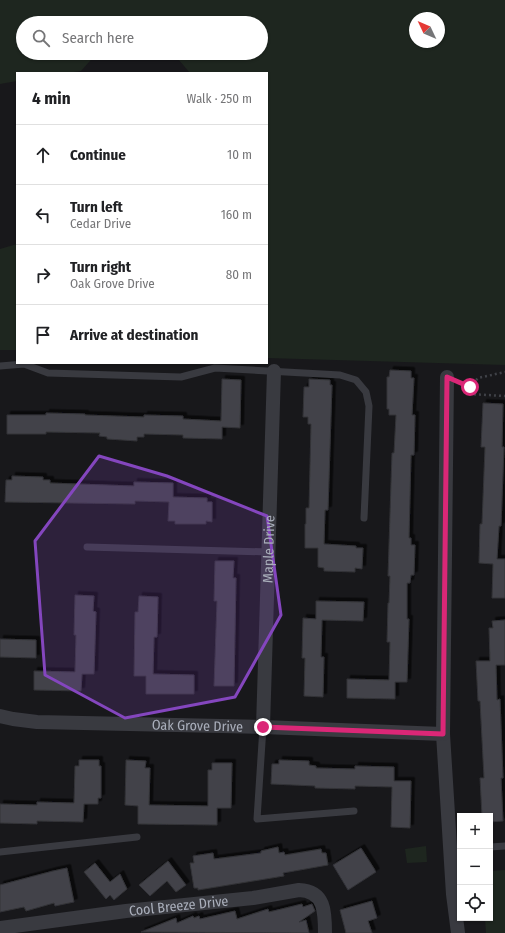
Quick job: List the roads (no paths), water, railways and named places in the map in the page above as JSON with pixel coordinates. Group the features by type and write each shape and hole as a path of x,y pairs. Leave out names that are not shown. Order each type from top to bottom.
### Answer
{"street":[{"name":"Maple Drive","path":"263,727 274,371"},
{"path":"447,377 443,734 453,849 453,894 458,933"},
{"name":"Oak Grove Drive","path":"0,716 37,722 263,727 443,734"},
{"name":"Cool Breeze Drive","path":"0,928 126,911 253,898 299,890 314,894 323,904 325,912 325,933"}],"lane":[{"path":"0,366 24,364 48,372 181,377 215,368 340,375 356,380 366,392 369,406 364,518"},
{"path":"87,547 268,552"},
{"path":"263,727 256,819 354,811"},
{"path":"0,852 137,837"},
{"path":"493,847 505,846"}]}
